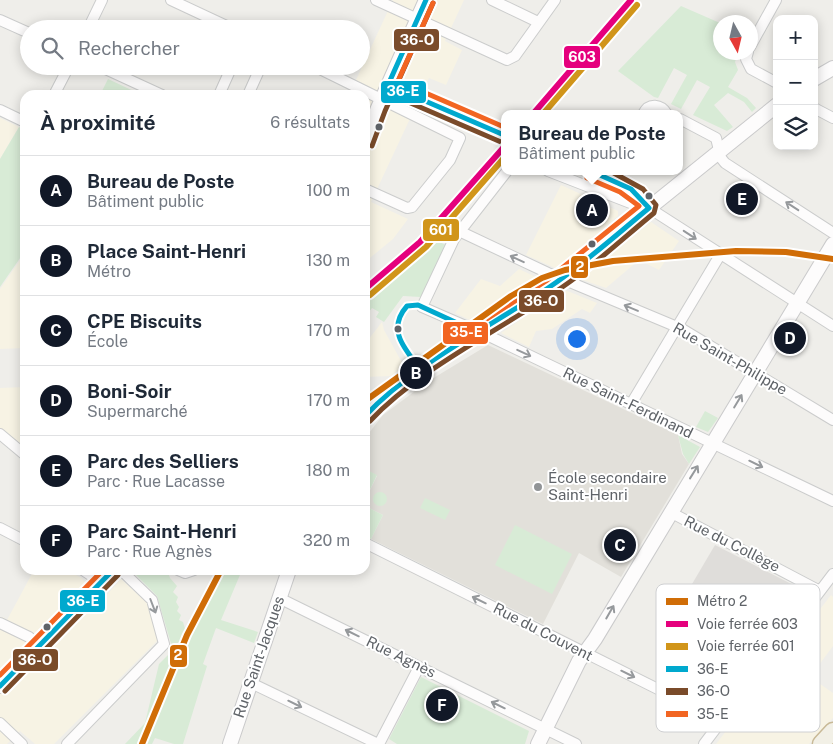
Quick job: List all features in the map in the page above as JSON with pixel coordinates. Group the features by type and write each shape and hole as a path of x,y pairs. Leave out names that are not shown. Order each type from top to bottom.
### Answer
{"highway":[{"path":"821,744 833,731"}],"main road":[{"path":"370,129 426,0"},
{"path":"818,77 833,68"},
{"path":"370,411 392,391 561,279 773,108"},
{"path":"538,744 585,653 833,244"},
{"path":"0,686 108,575"},
{"name":"Rue Saint-Jacques","path":"230,744 287,575"}],"street":[{"path":"92,20 102,0"},
{"path":"171,0 214,20"},
{"path":"376,0 509,60 515,56 554,0"},
{"path":"492,0 538,22"},
{"path":"758,33 776,0"},
{"path":"0,20 20,29"},
{"path":"747,60 746,64 751,69 773,82"},
{"path":"57,90 64,75"},
{"path":"119,75 151,90"},
{"path":"221,90 228,75"},
{"path":"250,90 257,75"},
{"path":"333,75 363,90"},
{"path":"388,85 482,126"},
{"path":"370,93 460,138 450,160 411,208 370,191"},
{"path":"646,110 649,106 656,105 663,110"},
{"path":"0,110 20,120"},
{"path":"818,110 833,118"},
{"path":"683,121 716,138 725,163 833,233"},
{"path":"459,231 504,175"},
{"path":"558,175 633,204 649,208 833,326"},
{"path":"599,175 634,191 645,199 649,208"},
{"name":"Rue Saint-Philippe","path":"459,231 561,279 676,327 833,420"},
{"name":"Rue Saint-Ferdinand","path":"459,231 422,307 833,501"},
{"path":"630,404 720,255"},
{"path":"0,434 20,451"},
{"name":"Rue du Collège","path":"670,512 807,584"},
{"path":"0,528 20,538"},
{"name":"Rue du Couvent","path":"370,546 656,688"},
{"path":"820,591 833,574"},
{"path":"91,575 101,582"},
{"path":"67,744 164,644 152,600 126,575"},
{"name":"Rue Agnès","path":"279,598 576,744"},
{"path":"0,623 29,637 39,646"},
{"path":"250,683 379,744 419,666"},
{"path":"0,723 22,744"},
{"path":"704,744 713,732"}],"shaded area":[{"path":"393,0 464,0 445,41 462,50 446,85 429,78 371,202 408,219 393,239 370,258 370,90 351,90 358,75 370,75 370,50"},
{"path":"0,118 19,127 0,159"},
{"path":"561,185 618,211 618,216 560,267 555,268 526,255"},
{"path":"651,222 679,241 659,270 639,260 606,288 580,279"},
{"path":"20,260 20,348 0,349 0,289"},
{"path":"519,269 540,279 476,323 455,313 481,279 500,286"},
{"path":"565,290 597,303 590,313 582,309 552,329 536,331 529,347 501,333"},
{"path":"382,322 384,330 406,370 391,376 370,377 370,338"},
{"name":"École secondaire Saint-Henri","path":"488,345 678,435 682,454 689,464 621,577 579,553 543,624 371,539 383,515 370,508 370,490 377,476 370,472 370,432 383,415 427,382"},
{"path":"20,387 20,445 0,429 0,388"},
{"path":"715,545 791,584 692,584"},
{"path":"31,575 76,575 103,599 121,579 147,603 158,640 54,744 35,744 20,731 7,744 0,744 0,621 3,617 7,620"},
{"path":"831,595 833,597 833,646 820,664 820,609"},
{"path":"820,684 833,693 833,718 809,744 716,744 725,732 820,732"}],"green space":[{"path":"681,6 713,20 713,60 736,60 738,70 728,87 747,98 756,108 752,112 744,102 728,93 714,105 733,127 727,131 693,115 710,87 697,80 681,109 671,104 687,75 674,68 658,98 618,71"},
{"path":"108,79 131,90 102,90"},
{"path":"20,128 20,258 0,287 0,159"},
{"path":"742,182 757,191 741,216 726,207"},
{"path":"435,240 446,245 421,297 403,296 384,322 376,317 379,312 372,308 370,311 370,301"},
{"path":"705,411 718,418 708,432 696,427"},
{"path":"678,435 700,447 689,464 683,454"},
{"path":"370,472 377,475 370,490"},
{"path":"380,492 385,494 387,499 385,504 380,506 375,504 373,499 375,494"},
{"path":"425,498 450,510 445,520 420,508"},
{"path":"370,508 383,515 370,538"},
{"path":"515,525 572,554 552,594 495,565"},
{"path":"136,575 169,575 177,586 173,592 178,597 176,602 179,607 177,611 181,615 179,620 183,622 186,632 195,629 220,575 240,575 221,620 258,632 254,643 216,628 203,664 207,666 183,744 174,744 155,738 152,744 125,744 145,723 159,664 169,654 172,647 157,596"},
{"path":"421,677 529,731 525,744 397,744 389,739"}],"tunnel":[{"path":"482,126 501,134"}],"metro line":[{"name":"2","path":"370,397 511,296 542,278 565,270 613,261 736,251 786,252 833,259"},
{"name":"2","path":"142,744 187,635 218,575"}],"rail line":[{"name":"603","path":"536,110 631,0"},
{"name":"601","path":"546,110 637,5"},
{"name":"603","path":"370,285 420,242 501,150"},
{"name":"601","path":"370,295 426,247 501,161"}],"transit line":[{"name":"36-E","path":"426,0 388,85 501,134"},
{"name":"36-O","path":"372,146 385,111 433,3"},
{"name":"35-E","path":"433,3 398,81 501,126"},
{"name":"36-O","path":"385,92 501,142"},
{"name":"36-E","path":"370,411 384,397 429,363 561,279 587,260 649,208 631,189 600,175"},
{"name":"36-O","path":"370,421 389,403 433,369 565,285 654,213 656,205 643,189 617,175"},
{"name":"35-E","path":"370,400 378,392 423,360 546,281 639,206 620,192 587,178"},
{"name":"36-E","path":"421,370 404,347 398,331 398,323 407,306 418,305 479,333"},
{"name":"35-E","path":"0,675 98,575"},
{"name":"36-E","path":"0,686 108,575"},
{"name":"36-O","path":"5,691 118,575"}],"place":[{"name":"Parc des Selliers","path":"742,199"},
{"name":"Bureau de Poste","path":"592,210"},
{"name":"Boni-Soir","path":"790,338"},
{"name":"Place Saint-Henri","path":"416,373"},
{"name":"École secondaire Saint-Henri","path":"538,487"},
{"name":"CPE Biscuits","path":"620,545"},
{"name":"Parc Saint-Henri","path":"442,705"}]}
